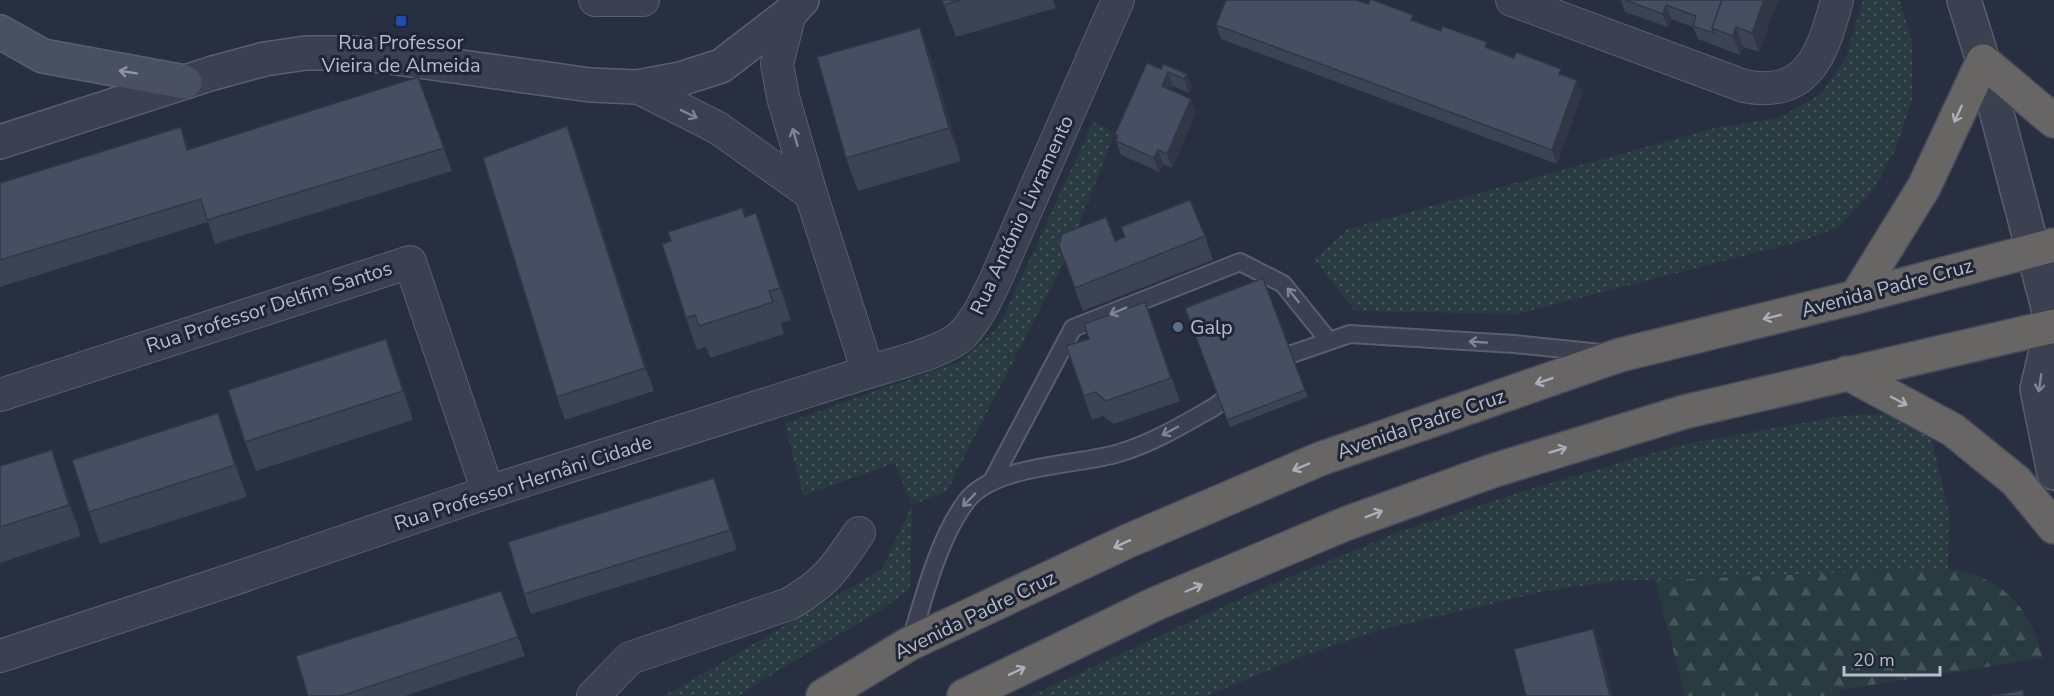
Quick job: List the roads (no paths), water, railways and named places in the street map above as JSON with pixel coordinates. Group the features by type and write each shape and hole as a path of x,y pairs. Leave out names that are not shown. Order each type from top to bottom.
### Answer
{"highway":[{"path":"1856,297 1923,187 1983,61 2054,120"},
{"name":"Avenida Padre Cruz","path":"823,696 909,644 1128,542 1320,459 1620,355 1856,297 2043,247"},
{"path":"964,696 1155,604 1345,524 1492,471 1684,412 2053,327"},
{"path":"1847,373 1953,430 2016,481 2054,527"}],"main road":[{"path":"0,32 43,56 185,82"}],"street":[{"path":"595,0 644,0"},
{"name":"Rua António Livramento","path":"868,372 941,348 962,335 978,316 1118,0"},
{"path":"1512,0 1744,86 1756,88 1784,86 1804,75 1818,54 1837,0"},
{"path":"1964,0 2043,247 2053,327 2037,389 2054,473"},
{"path":"796,6 777,64 783,97 811,194 868,372"},
{"path":"0,142 185,82 265,59 306,53 351,53 590,84 636,87 680,79 721,66 796,6"},
{"path":"636,87 718,128 811,194"},
{"name":"Rua Professor Delfim Santos","path":"0,395 410,262 488,492"},
{"name":"Rua Professor Hernâni Cidade","path":"0,656 488,492 868,372"},
{"path":"593,696 630,658 789,604 812,591 830,575 859,533"}],"lane":[{"path":"992,481 1073,328 1240,262 1283,284 1329,341"},
{"path":"1292,354 1350,334 1514,344 1620,355"},
{"path":"909,644 947,533 966,501 992,481 1036,469 1119,453 1158,437 1221,402"}],"place":[{"name":"Rua Professor Vieira de Almeida","path":"401,21"},
{"name":"Galp","path":"1178,327"}]}
